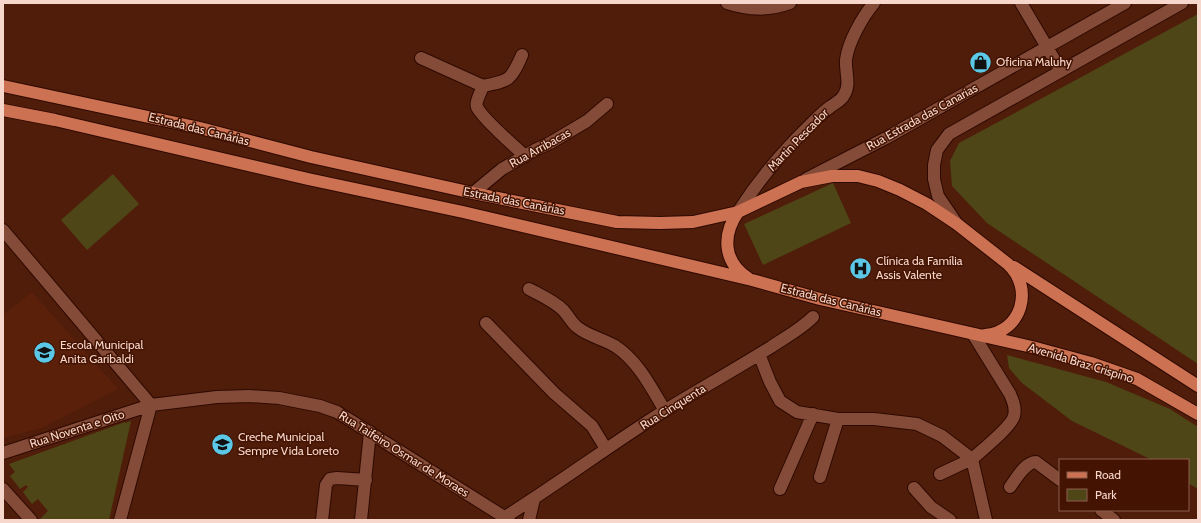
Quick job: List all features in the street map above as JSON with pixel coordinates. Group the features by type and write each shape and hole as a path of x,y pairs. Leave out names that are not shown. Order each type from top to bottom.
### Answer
{"main road":[{"name":"Estrada das Canárias","path":"3,86 200,128 311,157 473,193 617,222 693,222 738,212 801,182 832,176 858,176 878,181 900,190 927,204 957,224 1004,261"},
{"name":"Estrada das Canárias","path":"3,110 308,179 463,212 752,280 820,298 977,334"},
{"path":"308,179 311,157"},
{"path":"738,212 728,229 728,249 736,268 743,275 752,280"},
{"path":"977,334 990,334 1000,331 1009,325 1016,317 1020,307 1022,286 1015,272 1004,261"},
{"path":"1004,261 1198,386"},
{"name":"Avenida Braz Crispino","path":"977,334 1091,363 1137,379 1198,414"}],"street":[{"path":"727,3 734,6 763,10 790,3"},
{"path":"1021,3 1061,71"},
{"name":"Rua Estrada das Canarias","path":"801,182 886,138 1125,3"},
{"path":"957,224 938,196 934,179 934,165 937,150 949,134 1182,3"},
{"name":"Martin Pescador","path":"738,212 752,190 809,125 841,100 845,95 847,86 846,60 849,45 870,5"},
{"path":"421,58 483,86 502,83 509,79 514,73 522,55"},
{"path":"483,86 477,102 478,108 525,156"},
{"name":"Rua Arribacas","path":"473,193 502,169 587,121 607,104"},
{"path":"3,230 151,405 120,520"},
{"path":"529,289 560,307 580,329 623,352 642,374 665,411"},
{"name":"Rua Cinquenta","path":"507,519 606,449 799,329 813,317"},
{"path":"486,323 546,385 592,426 606,449"},
{"path":"940,474 972,459 1009,425 1014,416 1013,402 1010,394 977,334"},
{"path":"759,354 770,382 780,401 797,412 838,419 874,419 917,424 942,436 972,459 986,520"},
{"name":"Rua Taifeiro Osmar de Moraes","path":"151,405 217,397 249,396 279,398 320,406 337,412 507,519"},
{"name":"Rua Noventa e Oito","path":"3,453 151,405"},
{"path":"780,489 813,414"},
{"path":"820,477 838,419"},
{"path":"361,520 370,432"},
{"path":"1010,487 1028,464 1033,462 1036,462 1059,479"},
{"path":"322,520 326,484 330,479 366,480"},
{"path":"914,488 931,507 950,520"},
{"path":"3,489 31,520"},
{"path":"529,520 534,499"},
{"path":"1101,511 1114,520"}],"shaded area":[{"name":"Escola Municipal Anita Garibaldi","path":"32,292 118,389 42,428 3,438 3,315"}],"green space":[{"path":"1198,14 1198,364 987,223 952,186 950,161 959,143"},
{"path":"113,174 139,204 87,250 61,220"},
{"path":"833,183 851,223 763,265 744,224"},
{"path":"1007,355 1106,382 1170,409 1198,427 1198,489 1189,484 1189,459 1150,459 1072,421 1022,383 1009,368"},
{"path":"131,421 109,520 40,519 48,511 38,499 32,504 23,492 28,487 26,485 20,489 10,476 15,472 9,464"}],"place":[{"name":"Oficina Maluhy","path":"981,62"},
{"name":"Clínica da Família Assis Valente","path":"861,268"},
{"name":"Escola Municipal Anita Garibaldi","path":"44,352"},
{"name":"Creche Municipal Sempre Vida Loreto","path":"222,444"}]}
